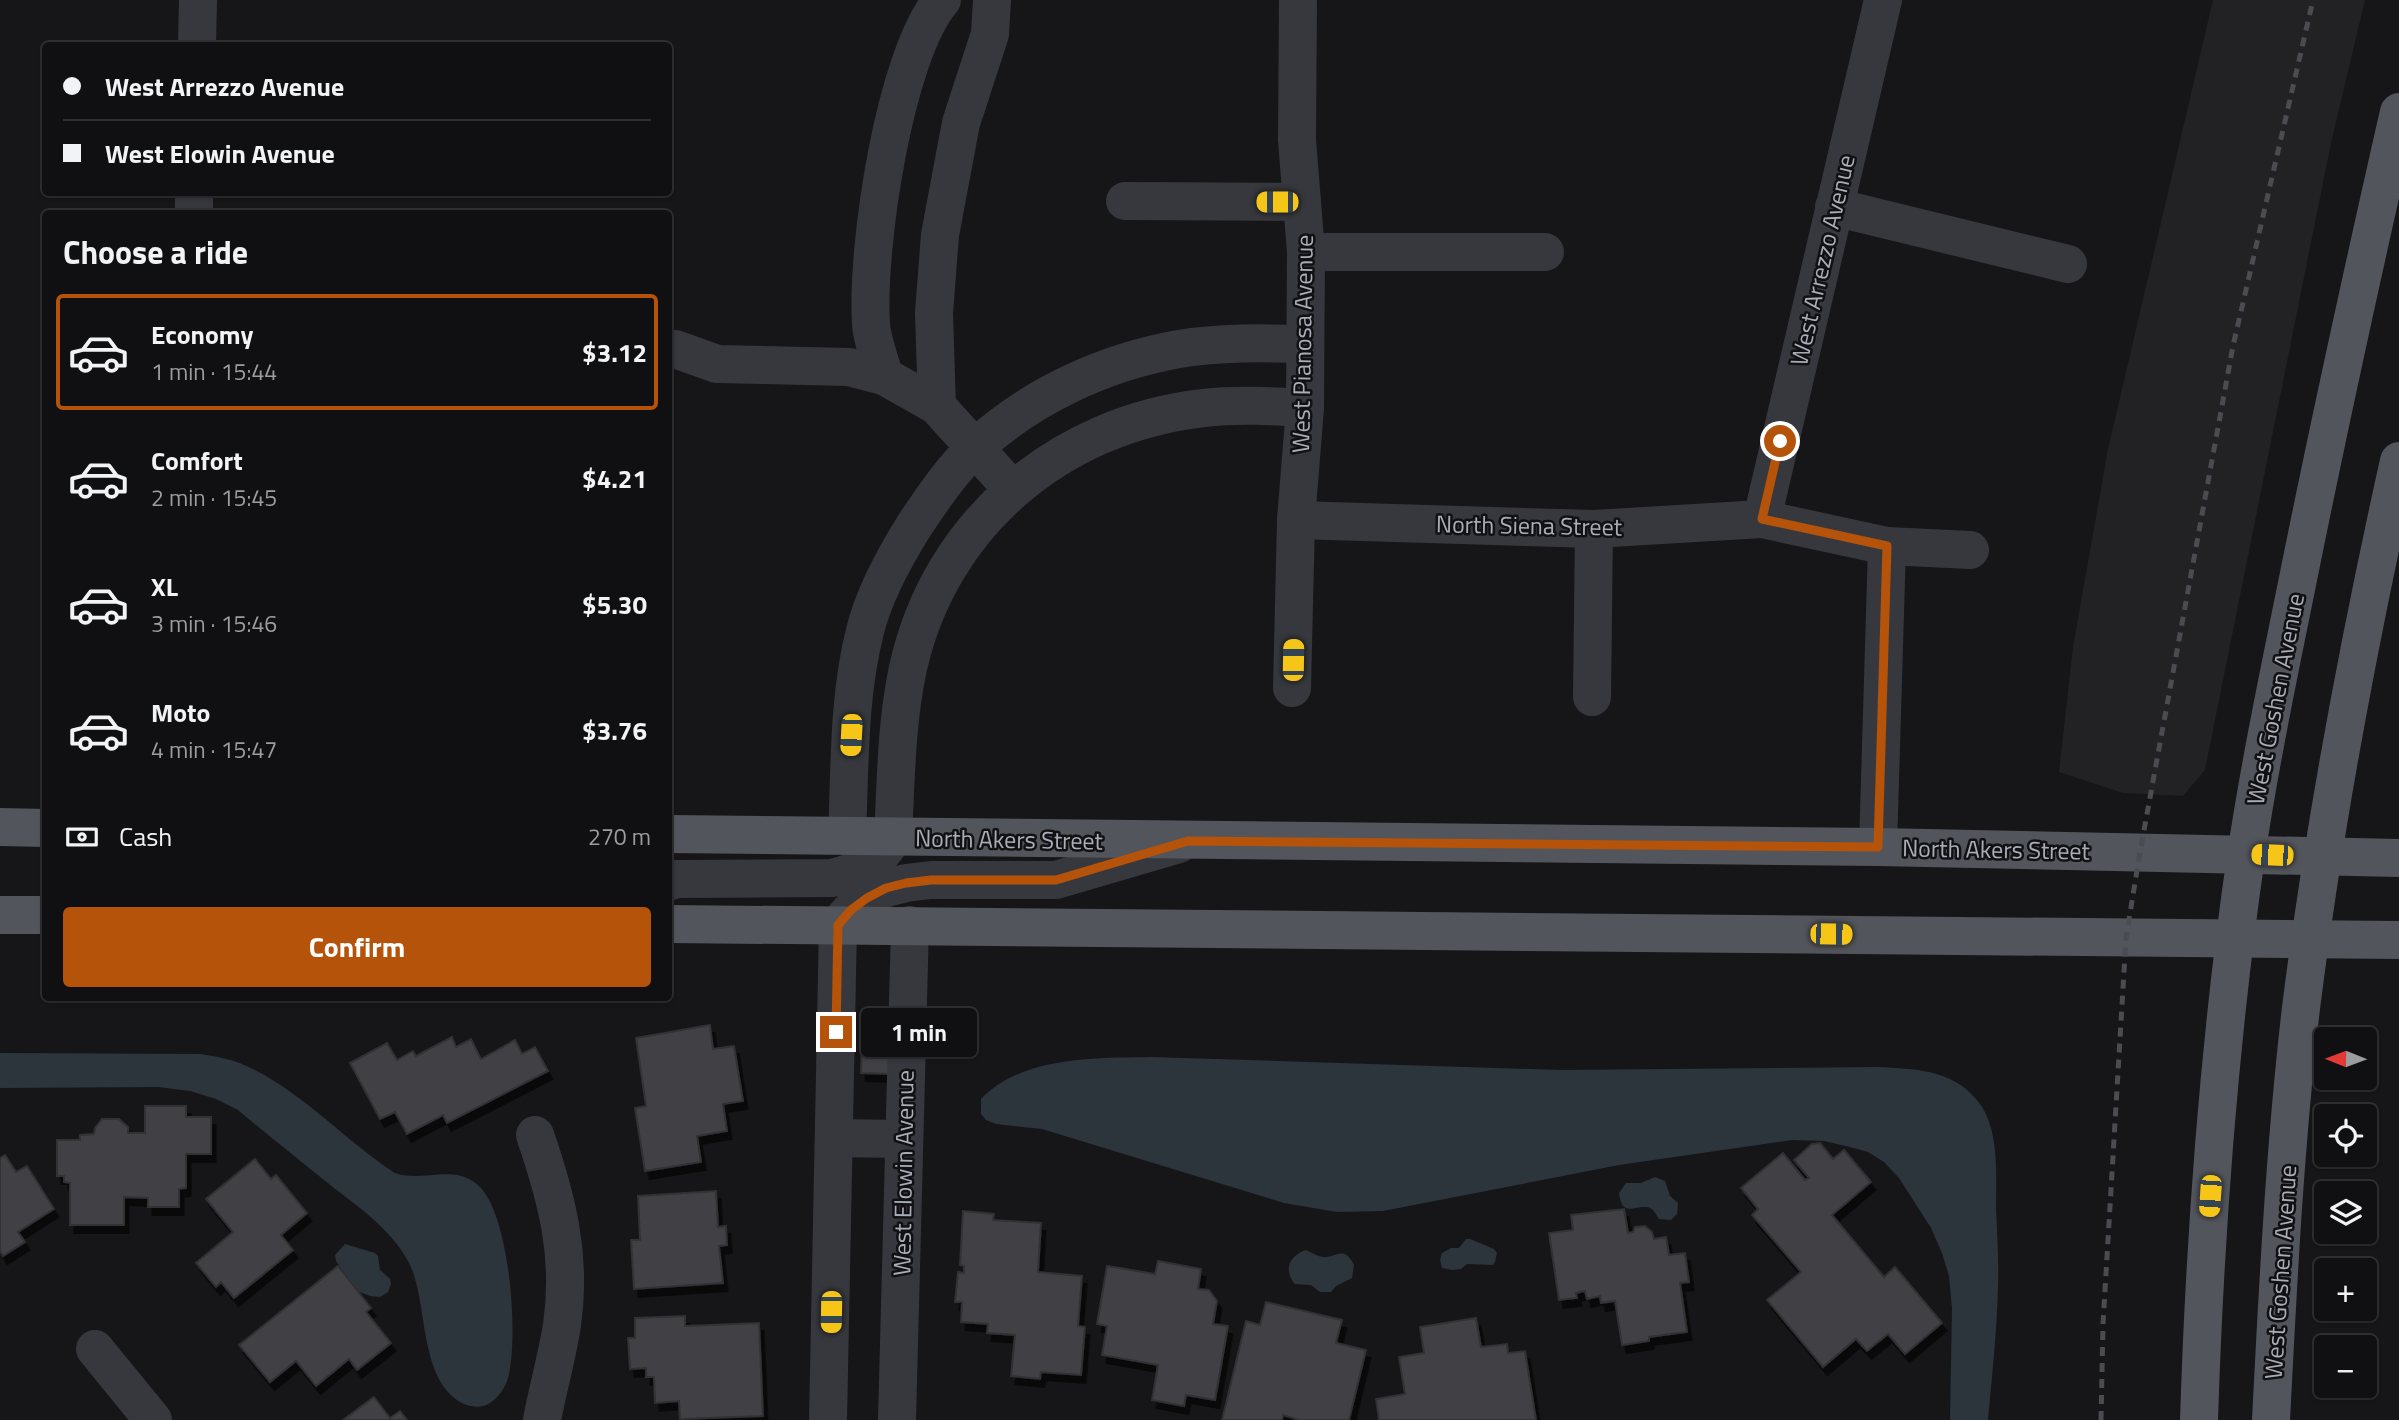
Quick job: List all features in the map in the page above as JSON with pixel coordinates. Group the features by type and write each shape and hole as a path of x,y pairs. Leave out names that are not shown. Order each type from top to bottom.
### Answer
{"main road":[{"name":"West Goshen Avenue","path":"2199,1420 2211,1182 2235,939 2247,854 2283,653 2337,380 2399,112"},
{"name":"West Goshen Avenue","path":"2271,1420 2285,1191 2310,939 2357,666 2391,532 2399,461"},
{"path":"0,827 42,828"},
{"name":"North Akers Street","path":"672,834 1878,847 2399,858"},
{"path":"0,915 42,915"},
{"path":"672,924 2399,940"}],"street":[{"path":"197,42 198,0"},
{"path":"884,376 871,326 873,257 880,197 909,64 934,10 942,0"},
{"path":"937,406 934,313 940,235 961,123 990,34 992,0"},
{"name":"West Pianosa Avenue","path":"1292,688 1296,520 1305,408 1306,252 1297,139 1298,0"},
{"name":"West Arrezzo Avenue","path":"1762,519 1883,0"},
{"path":"1125,201 1302,202"},
{"path":"1834,207 2068,264"},
{"path":"1306,252 1545,252"},
{"path":"847,836 852,707 856,670 866,628 884,580 901,548 930,502 975,448 1020,411 1115,365 1177,349 1240,343 1305,344"},
{"path":"672,349 717,364 849,368 884,376 937,406 1013,489"},
{"path":"672,881 832,878 873,864 886,851 893,837 899,718 919,628 940,582 963,543 1013,489 1056,457 1149,418 1237,405 1305,408"},
{"name":"North Siena Street","path":"1296,520 1594,529 1762,519 1887,546 1970,550"},
{"path":"1592,697 1594,529"},
{"path":"1878,847 1887,546"},
{"path":"828,1420 838,925 851,910 867,898 886,888 906,883 931,880 1056,880 1188,841"},
{"name":"West Elowin Avenue","path":"897,1420 910,925"},
{"path":"535,1135 554,1189 563,1243 565,1284 562,1324 542,1420"},
{"path":"834,1138 903,1139"},
{"path":"95,1349 153,1420"}],"shaded area":[{"path":"2213,0 2365,0 2331,143 2205,770 2183,796 2123,793 2059,772 2073,647 2108,449"},
{"path":"0,1053 201,1054 227,1059 253,1069 290,1092 395,1173 416,1176 450,1174 471,1180 480,1187 490,1202 505,1250 512,1308 512,1335 508,1378 501,1392 490,1403 475,1407 460,1402 446,1390 430,1356 419,1295 408,1261 401,1249 372,1218 238,1110 216,1099 190,1091 158,1087 0,1088"},
{"path":"1151,1057 1561,1070 1878,1067 1918,1070 1943,1076 1966,1089 1984,1110 1995,1150 1998,1287 1988,1420 1950,1420 1952,1308 1949,1276 1942,1253 1931,1228 1899,1178 1884,1162 1868,1152 1824,1141 1792,1140 1619,1165 1383,1211 1337,1212 1284,1203 1042,1129 996,1124 986,1120 981,1114 981,1099 1017,1074 1038,1067 1084,1059"},
{"path":"1655,1177 1665,1181 1670,1196 1678,1203 1677,1214 1671,1220 1659,1219 1648,1207 1625,1208 1620,1200 1619,1193 1626,1183 1641,1183"},
{"path":"1466,1239 1494,1249 1497,1253 1493,1265 1467,1264 1461,1269 1452,1270 1442,1268 1442,1253 1451,1248 1459,1248"},
{"path":"345,1244 378,1256 380,1270 390,1279 388,1292 380,1297 357,1291 336,1261 335,1255"},
{"path":"1306,1250 1322,1257 1347,1255 1354,1265 1352,1278 1336,1286 1331,1292 1320,1292 1311,1285 1295,1284 1289,1274 1290,1264 1295,1256"}],"building":[{"path":"710,1025 713,1049 734,1046 743,1101 723,1104 727,1131 697,1136 701,1162 645,1171 635,1108 646,1106 636,1038"},
{"path":"862,1034 892,1036 891,1074 861,1073"},
{"path":"452,1037 456,1047 471,1039 481,1059 515,1040 522,1054 535,1047 548,1071 447,1123 443,1115 407,1134 395,1112 380,1119 350,1063 387,1043 397,1060 413,1051 416,1056"},
{"path":"145,1106 186,1106 186,1117 211,1117 211,1154 186,1154 186,1188 179,1189 179,1207 148,1207 148,1198 124,1197 124,1225 70,1225 70,1183 64,1182 64,1176 57,1176 57,1140 80,1140 80,1135 94,1134 102,1119 119,1119 128,1127 128,1133 145,1133"},
{"path":"1820,1143 1833,1159 1844,1150 1871,1182 1832,1215 1884,1277 1895,1267 1942,1323 1905,1354 1888,1334 1867,1351 1856,1339 1823,1367 1767,1300 1801,1272 1752,1215 1758,1209 1741,1188 1783,1153 1805,1180 1809,1178 1794,1160 1812,1144"},
{"path":"5,1155 16,1172 27,1166 54,1209 18,1232 25,1242 3,1256 0,1251 0,1158"},
{"path":"255,1159 271,1179 276,1175 307,1213 281,1235 293,1250 234,1298 221,1282 216,1287 196,1263 233,1232 206,1199"},
{"path":"716,1191 718,1227 726,1226 727,1245 719,1246 723,1283 634,1289 631,1240 640,1240 638,1196"},
{"path":"1624,1209 1628,1233 1633,1232 1635,1227 1645,1226 1652,1232 1654,1239 1666,1237 1669,1255 1685,1253 1689,1282 1680,1283 1687,1332 1649,1337 1649,1341 1622,1345 1615,1301 1601,1303 1600,1296 1587,1299 1585,1291 1576,1293 1577,1298 1559,1300 1549,1233 1573,1230 1571,1215"},
{"path":"963,1211 994,1214 993,1220 1041,1223 1038,1272 1082,1276 1078,1326 1085,1327 1081,1375 1041,1372 1040,1379 1011,1376 1015,1335 987,1333 988,1324 961,1322 962,1302 955,1302 958,1272 964,1273 964,1266 960,1265"},
{"path":"1158,1261 1201,1269 1198,1289 1209,1290 1217,1301 1213,1324 1228,1326 1215,1400 1186,1395 1184,1406 1152,1400 1158,1365 1102,1355 1107,1326 1097,1324 1107,1266 1155,1274"},
{"path":"338,1266 371,1308 366,1312 391,1343 357,1370 349,1359 316,1386 296,1361 270,1382 239,1345"},
{"path":"1266,1302 1342,1320 1336,1343 1366,1350 1349,1420 1299,1420 1283,1415 1282,1420 1222,1420 1246,1321 1260,1325"},
{"path":"685,1316 685,1326 759,1323 763,1416 680,1419 679,1401 655,1403 654,1377 646,1377 646,1368 630,1369 628,1338 635,1338 635,1318"},
{"path":"1476,1318 1481,1347 1507,1344 1508,1353 1525,1351 1536,1420 1379,1420 1376,1399 1405,1394 1399,1357 1424,1353 1420,1327"},
{"path":"374,1397 390,1418 400,1411 407,1420 343,1420"}],"railway":[{"path":"2101,1420 2103,1324 2126,938 2233,346 2313,0"}],"route":[{"path":"836,1032 838,925 851,910 867,898 886,888 906,883 931,880 1056,880 1188,841 1878,847 1887,546 1762,519 1780,441"}]}
